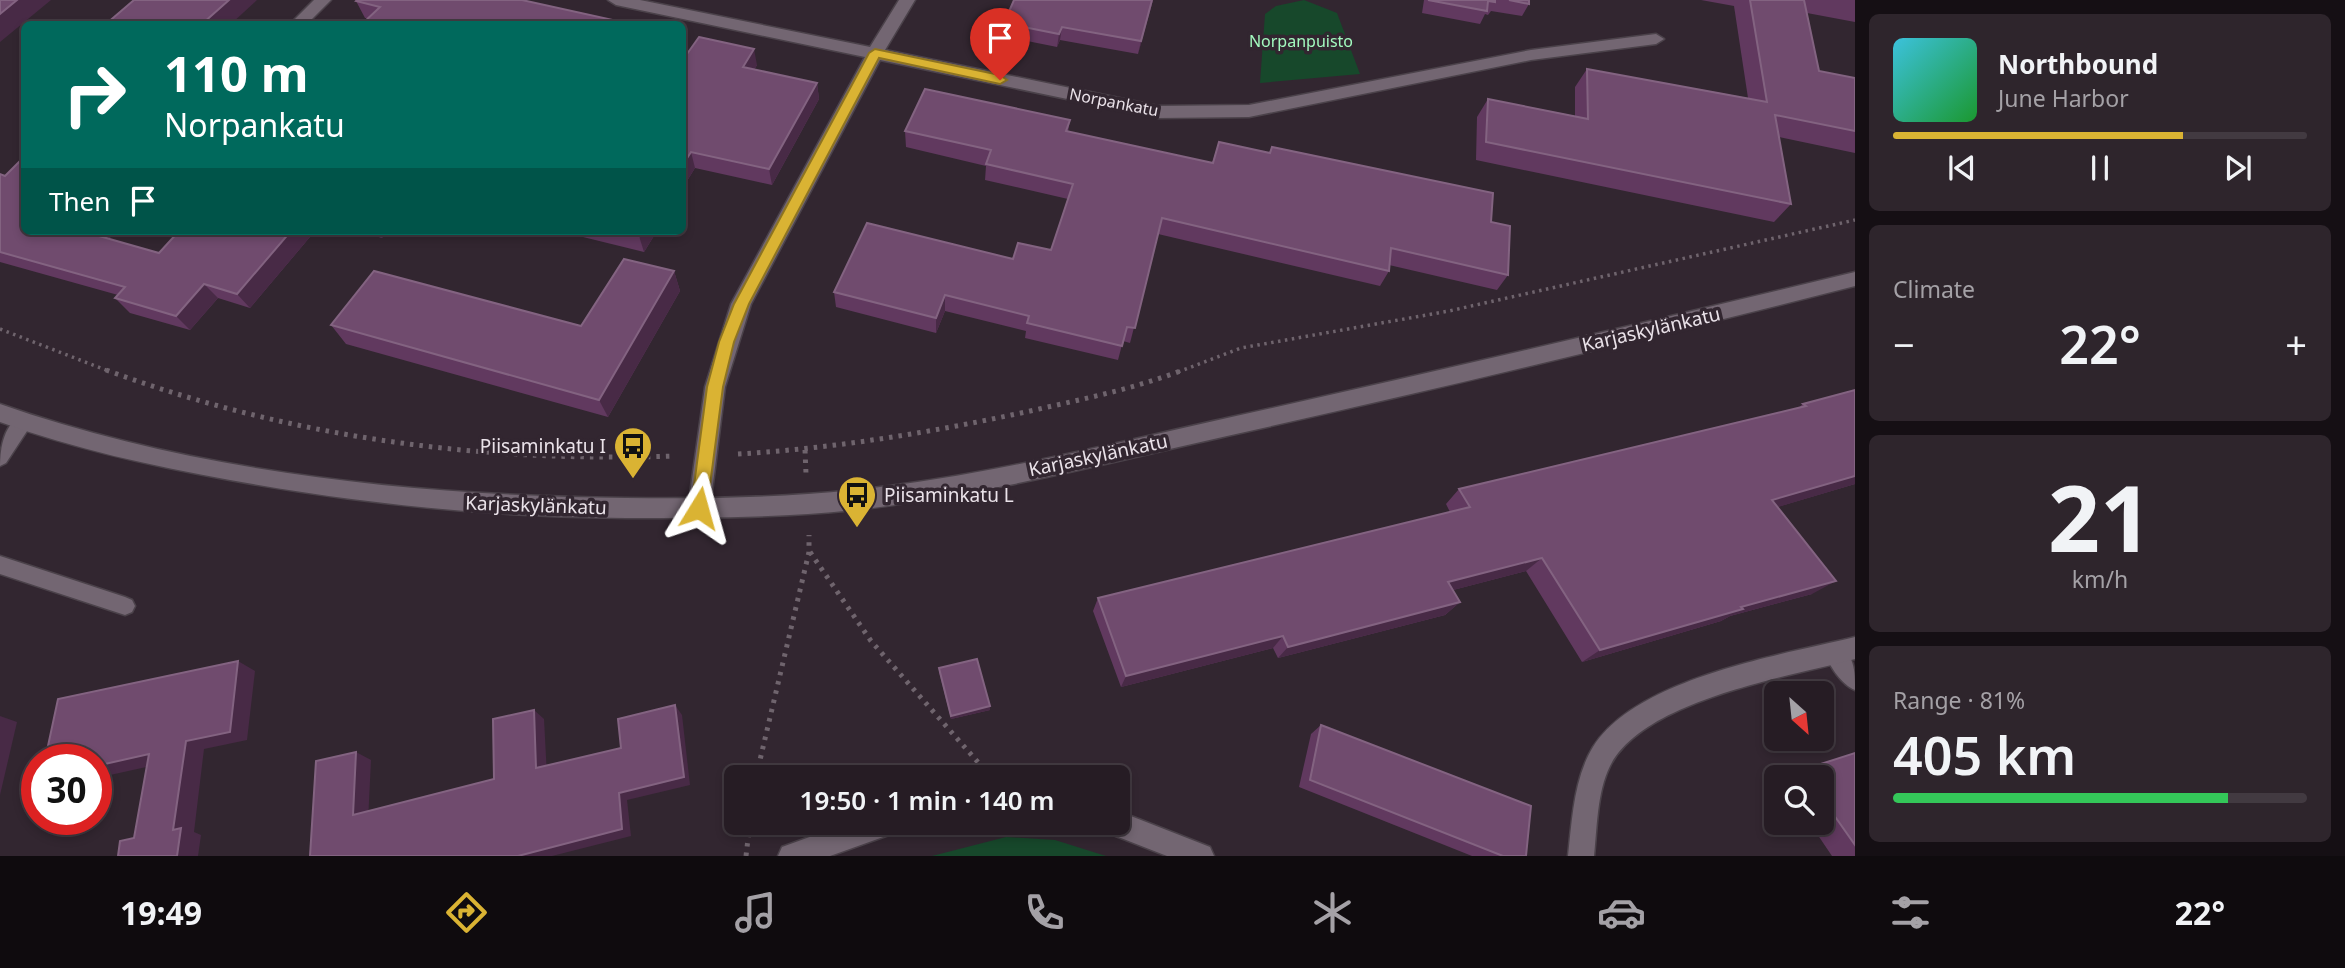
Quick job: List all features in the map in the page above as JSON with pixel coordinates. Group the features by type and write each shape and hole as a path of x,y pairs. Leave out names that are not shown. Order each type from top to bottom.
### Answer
{"street":[{"path":"301,21 323,0"},
{"name":"Norpankatu","path":"616,0 1158,112 1249,111 1531,55 1656,38"},
{"path":"699,508 720,364 741,304 875,53 907,0"},
{"name":"Karjaskylänkatu","path":"0,413 24,422 208,467 389,497 505,505 699,508 808,505 910,494 1001,477 1259,420 1855,279"},
{"path":"1581,856 1595,774 1601,756 1623,729 1691,692 1845,651"},
{"path":"1130,829 1201,856"},
{"path":"791,856 853,835"}],"lane":[{"path":"0,458 24,422"},
{"path":"0,565 125,606"},
{"path":"1845,651 1855,680"}],"path":[{"path":"0,329 170,392 275,419 461,452 627,457 805,450 985,421 1141,386 1241,348 1449,311 1855,220"},
{"path":"759,765 809,552 805,450"},
{"path":"809,552 864,635 980,765"},
{"path":"746,856 748,835"}],"green space":[{"name":"Norpanpuisto","path":"1304,0 1337,13 1360,74 1260,83 1265,14 1276,6"},
{"path":"1006,837 1055,840 1106,856 932,856"}],"building":[{"path":"0,0 17,0 0,14"},
{"path":"134,0 229,0 205,21 110,21"},
{"path":"522,0 613,20 365,21 380,7 356,1"},
{"path":"1014,0 1152,0 1141,41 1062,27 1059,34 1004,23"},
{"path":"1428,0 1495,0 1495,2 1488,1 1487,11"},
{"path":"1509,0 1529,0 1529,4"},
{"path":"1750,0 1804,0 1819,71 1855,78 1855,131 1775,115 1791,204 1486,142 1488,99 1588,119 1587,69 1767,102"},
{"path":"699,37 754,49 743,67 817,83 769,169 691,152 686,160 686,55"},
{"path":"925,89 1070,120 1066,131 1213,163 1219,142 1270,153 1272,147 1493,193 1491,222 1510,226 1508,275 1391,248 1389,271 1162,218 1135,328 1127,327 1122,346 1027,323 1029,316 945,295 936,318 834,292 867,223 1013,259 1018,243 1051,250 1073,184 986,164 991,150 905,131"},
{"path":"21,160 21,235 96,235 159,253 175,235 288,235 237,294 204,284 176,316 115,298 125,287 0,252 0,174 5,176"},
{"path":"624,259 674,271 599,400 331,325 374,271 581,326"},
{"path":"1855,390 1855,476 1772,500 1836,581 1600,650 1542,558 1448,582 1460,602 1288,647 1283,636 1126,676 1098,598 1470,507 1459,489 1806,406 1803,404"},
{"path":"977,659 990,706 951,716 939,668"},
{"path":"238,661 230,732 186,741 173,830 181,828 177,856 118,856 120,841 134,838 149,754 112,762 112,744 48,744 58,699"},
{"path":"675,705 684,777 619,793 622,829 518,856 310,856 316,761 356,752 353,815 494,779 493,719 534,710 536,768 621,748 618,719"},
{"path":"1321,725 1531,806 1526,856 1503,856 1310,780"},
{"path":"1855,753 1855,845 1834,815 1834,765 1818,765"}],"place":[{"name":"Piisaminkatu I","path":"633,480"},
{"name":"Piisaminkatu L","path":"857,529"}],"route":[{"path":"699,508 715,387 720,364 741,304 875,53 1000,80"}]}
